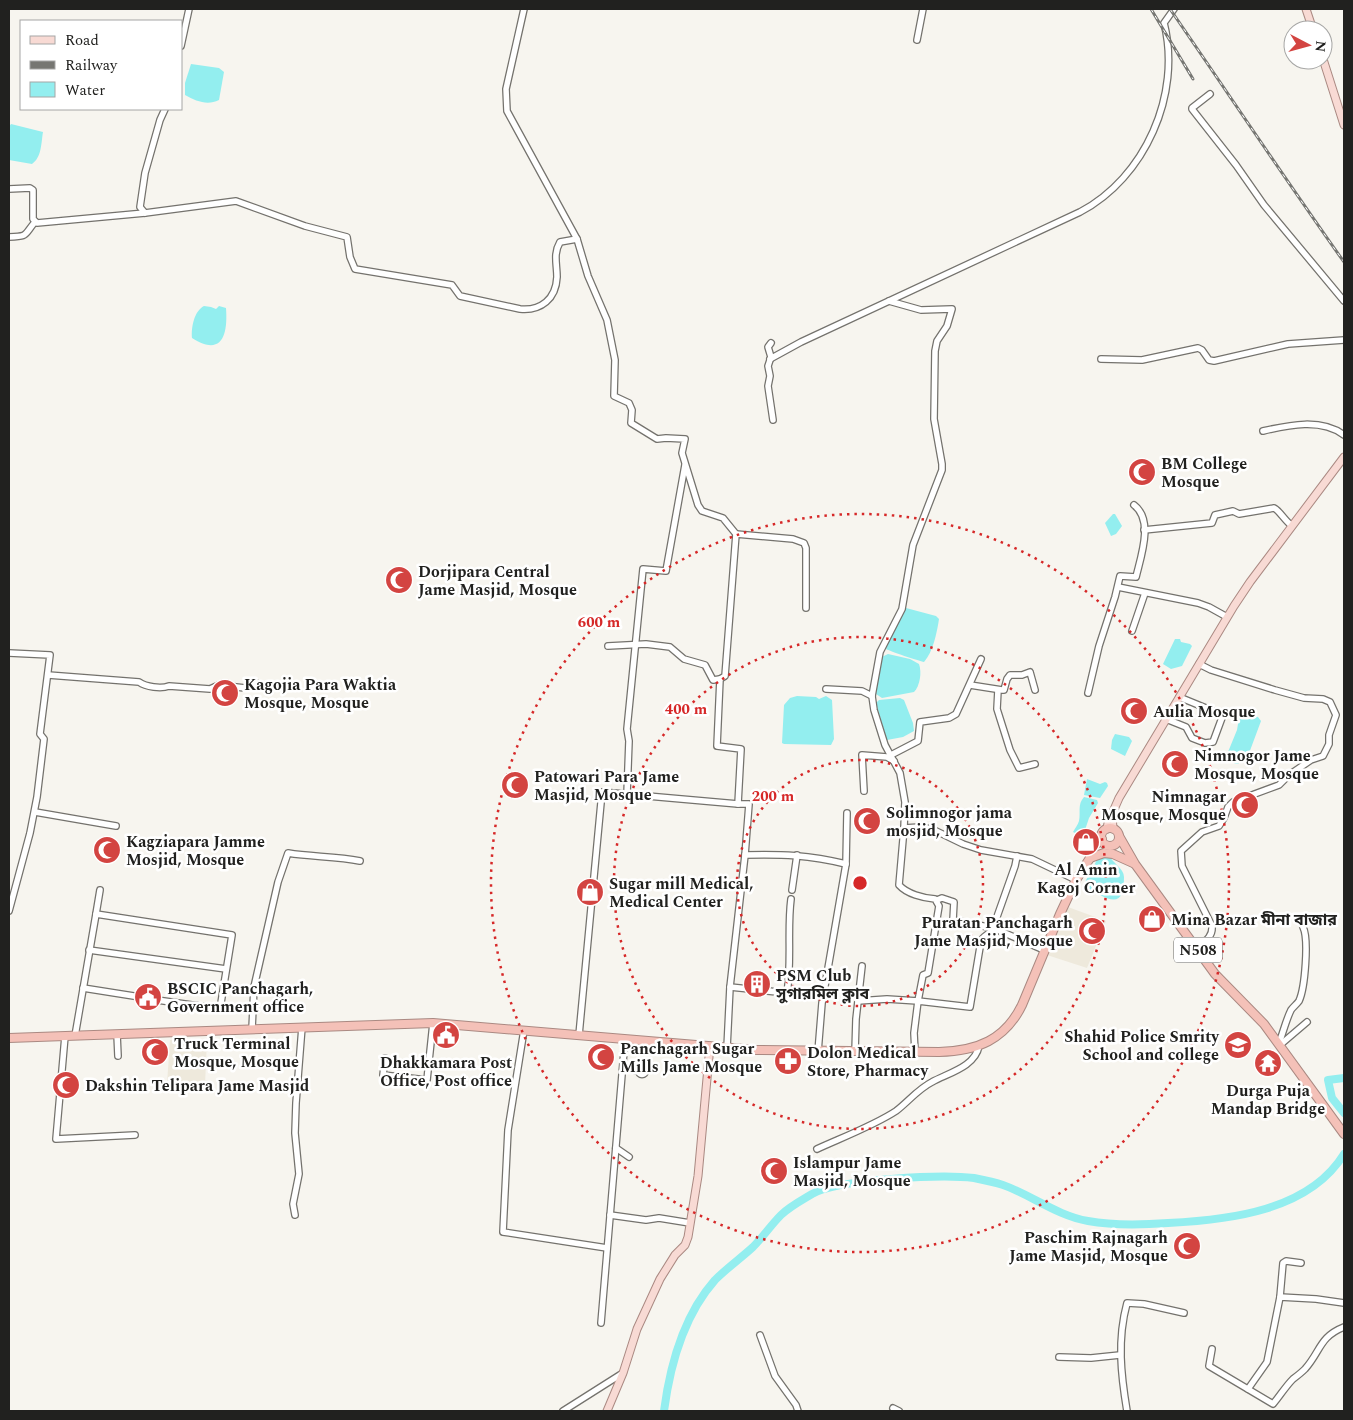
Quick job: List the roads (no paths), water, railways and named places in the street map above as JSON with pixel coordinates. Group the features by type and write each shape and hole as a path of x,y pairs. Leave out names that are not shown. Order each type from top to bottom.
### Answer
{"highway":[{"path":"1093,857 1092,849 1103,832 1110,829 1117,832 1124,848"},
{"path":"1114,845 1117,843 1119,836"},
{"path":"1099,840 1107,846 1114,845 1124,848"},
{"name":"N508","path":"1124,848 1223,983 1255,1014 1280,1044 1344,1134"},
{"path":"9,1038 433,1023 777,1051 914,1052 963,1050 979,1046 999,1034 1015,1018 1076,880 1093,857 1104,853 1113,854 1135,864"}],"main road":[{"path":"1326,70 1344,125"},
{"path":"1110,829 1110,814 1227,617 1246,588 1344,457"},
{"path":"607,1411 623,1373 637,1329 660,1279 675,1255 685,1244 698,1176 710,1046"}],"street":[{"path":"182,41 189,9"},
{"path":"524,9 506,89 507,112 577,239 588,276 607,320 616,360 614,396 629,403 632,410 631,423 657,440 666,438 685,439 682,453 698,505 702,512 723,518 736,534 725,676 712,680 704,665 684,659 670,647 637,644 608,646"},
{"path":"917,40 923,9"},
{"path":"770,360 801,342 1080,212 1100,200 1116,186 1146,147 1160,114 1168,73 1164,23 1174,9"},
{"path":"1210,94 1192,110 1236,165 1264,205 1344,301"},
{"path":"144,213 140,207 141,191 160,120 165,110"},
{"path":"9,189 30,188 33,190 34,222 27,234 9,237"},
{"path":"34,222 144,213 236,201 305,226 347,237 350,257 355,269 452,285 460,296 520,310 529,310 545,305 553,295 557,279 556,250 560,242 577,239"},
{"path":"889,301 921,310 952,309 947,326 937,341 935,351 934,419 942,467 913,545 902,609 880,652 872,696 885,745 900,773 904,792 904,828 899,885 915,895 937,900 942,898 954,902 953,920 993,928 1044,950"},
{"path":"1101,360 1142,360 1198,348 1202,350 1209,360 1214,361 1288,344 1344,340"},
{"path":"771,344 768,347 770,360 768,366 770,376 768,386 773,420"},
{"path":"1263,431 1312,424 1327,426 1344,435"},
{"path":"627,794 629,741 627,729 643,569 666,570 686,464"},
{"path":"1088,694 1099,646 1120,576 1136,577 1143,547 1144,530 1143,515 1134,505"},
{"path":"1144,530 1212,523 1215,515 1230,511 1239,514 1274,508 1279,510 1284,520 1292,526"},
{"path":"736,534 793,539 804,543 806,548 806,608"},
{"path":"1118,586 1198,603 1227,617"},
{"path":"1132,631 1145,593"},
{"path":"9,653 50,654 40,734 44,739 34,812 9,911"},
{"path":"864,791 862,755 893,758 918,741 920,722 949,718 956,714 981,659"},
{"path":"1196,948 1210,936 1212,926 1182,866 1180,854 1182,849 1202,832 1219,826 1230,804 1278,784 1311,760 1323,756 1329,744 1329,735 1336,715 1330,702 1324,699 1304,698 1275,690 1211,670 1199,664"},
{"path":"970,685 1004,690 1006,679 1010,675 1022,675 1030,672 1035,690"},
{"path":"48,675 130,681 163,688 169,686 210,689 219,686 245,688 256,683"},
{"path":"720,679 717,746 741,749 738,804"},
{"path":"826,690 862,691 872,696"},
{"path":"998,690 996,709 1010,750 1019,768 1035,764"},
{"path":"1166,719 1183,726 1192,738 1205,743 1213,742 1224,715 1179,697"},
{"path":"579,1035 602,792 749,804 746,855 730,987 727,1048"},
{"path":"34,812 116,826"},
{"path":"818,1052 822,1003 846,864 847,813"},
{"path":"904,828 920,827 932,829 953,840 981,850 1037,860 1076,880"},
{"path":"252,1029 254,987 278,882 288,853 360,861"},
{"path":"746,855 797,855 822,858 846,864"},
{"path":"792,890 797,855"},
{"path":"858,1001 887,999 970,1007 981,941 993,928 1017,856"},
{"path":"75,1036 100,890"},
{"path":"730,987 787,993 790,959 788,922 791,899"},
{"path":"914,1052 914,1032 918,1001 923,977 928,973 940,906 937,900"},
{"path":"83,988 220,1009 232,934 96,914"},
{"path":"1280,1044 1291,1010 1299,1001 1301,992 1306,950 1306,931 1303,926"},
{"path":"89,950 226,970"},
{"path":"855,1052 862,966"},
{"path":"1280,1044 1307,1022"},
{"path":"385,1058 383,1075 427,1080 433,1023"},
{"path":"295,1215 293,1204 299,1174 295,1113 302,1027"},
{"path":"524,1030 508,1130 503,1232 607,1248"},
{"path":"117,1034 118,1056"},
{"path":"65,1036 56,1139 135,1136"},
{"path":"601,1323 625,1039"},
{"path":"817,1150 895,1111 931,1082 946,1076 965,1064 974,1057 979,1046"},
{"path":"623,1068 639,1071"},
{"path":"616,1148 629,1157"},
{"path":"610,1215 646,1220 659,1218 690,1224"},
{"path":"1248,1389 1267,1362 1280,1297 1283,1264 1286,1261 1301,1263"},
{"path":"1280,1297 1344,1303"},
{"path":"1127,1411 1120,1355 1123,1319 1127,1303 1144,1304 1184,1314"},
{"path":"1271,1411 1273,1404 1286,1387 1304,1370 1322,1342 1335,1330 1344,1327"},
{"path":"760,1335 775,1376 798,1411"},
{"path":"1212,1349 1209,1366 1273,1404"},
{"path":"1059,1357 1091,1358 1120,1355"},
{"path":"562,1411 623,1373"},
{"path":"893,1408 900,1411"}],"water":[{"path":"191,64 219,68 224,72 219,100 206,103 185,95 185,83"},
{"path":"11,124 43,132 38,158 32,164 9,160 9,127"},
{"path":"204,306 216,309 219,306 226,308 226,327 221,340 216,344 202,343 192,338 194,320"},
{"path":"1115,514 1122,526 1116,534 1111,536 1105,523"},
{"path":"906,608 936,616 939,619 936,636 924,662 886,649 892,632"},
{"path":"1175,639 1180,639 1181,642 1192,646 1182,666 1171,669 1163,664"},
{"path":"888,654 910,659 919,664 920,679 914,692 882,698 876,694 882,657"},
{"path":"797,696 816,697 819,699 826,696 832,700 834,739 831,745 782,743 784,705 790,698"},
{"path":"900,698 904,700 913,723 914,731 903,737 887,740 876,703 879,700"},
{"path":"1247,714 1258,717 1261,721 1246,761 1236,764 1230,760 1228,752 1237,730 1239,718"},
{"path":"1115,734 1129,737 1132,741 1125,756 1111,749"},
{"path":"1087,779 1100,784 1107,783 1108,786 1100,798 1084,795"},
{"path":"1084,797 1097,800 1098,803 1081,836 1073,832 1079,821 1080,806"},
{"path":"1109,855 1120,868 1124,877 1122,894 1116,899 1100,895 1084,884 1098,858"}],"waterway":[{"path":"1344,1078 1328,1080 1332,1098 1344,1113"},
{"path":"664,1411 674,1359 686,1325 704,1294 715,1280 753,1247 784,1212 812,1194 825,1189 867,1181 916,1177 974,1178 1003,1185 1066,1215 1088,1221 1128,1225 1192,1222 1241,1215 1266,1209 1289,1200 1310,1188 1329,1173 1344,1154"}],"railway":[{"path":"1151,9 1193,79"},
{"path":"1170,9 1344,262"}],"place":[{"name":"BM College Mosque","path":"1142,472"},
{"name":"Dorjipara Central Jame Masjid, Mosque","path":"399,580"},
{"name":"Kagojia Para Waktia Mosque, Mosque","path":"225,693"},
{"name":"Aulia Mosque","path":"1134,711"},
{"name":"Nimnogor Jame Mosque, Mosque","path":"1175,764"},
{"name":"Patowari Para Jame Masjid, Mosque","path":"515,785"},
{"name":"Nimnagar Mosque, Mosque","path":"1245,805"},
{"name":"Solimnogor jama mosjid, Mosque","path":"867,821"},
{"name":"Al Amin Kagoj Corner","path":"1086,842"},
{"name":"Kagziapara Jamme Mosjid, Mosque","path":"107,850"},
{"name":"Sugar mill Medical, Medical Center","path":"590,892"},
{"name":"Mina Bazar মীনা বাজার","path":"1152,919"},
{"name":"Puratan Panchagarh Jame Masjid, Mosque","path":"1092,931"},
{"name":"PSM Club সুগারমিল ক্লাব","path":"757,984"},
{"name":"BSCIC Panchagarh, Government office","path":"148,997"},
{"name":"Dhakkamara Post Office, Post office","path":"446,1035"},
{"name":"Shahid Police Smrity School and college","path":"1238,1045"},
{"name":"Truck Terminal Mosque, Mosque","path":"155,1052"},
{"name":"Panchagarh Sugar Mills Jame Mosque","path":"601,1057"},
{"name":"Dolon Medical Store, Pharmacy","path":"788,1061"},
{"name":"Durga Puja Mandap Bridge","path":"1268,1063"},
{"name":"Dakshin Telipara Jame Masjid","path":"66,1085"},
{"name":"Islampur Jame Masjid, Mosque","path":"774,1171"},
{"name":"Paschim Rajnagarh Jame Masjid, Mosque","path":"1187,1246"}]}
